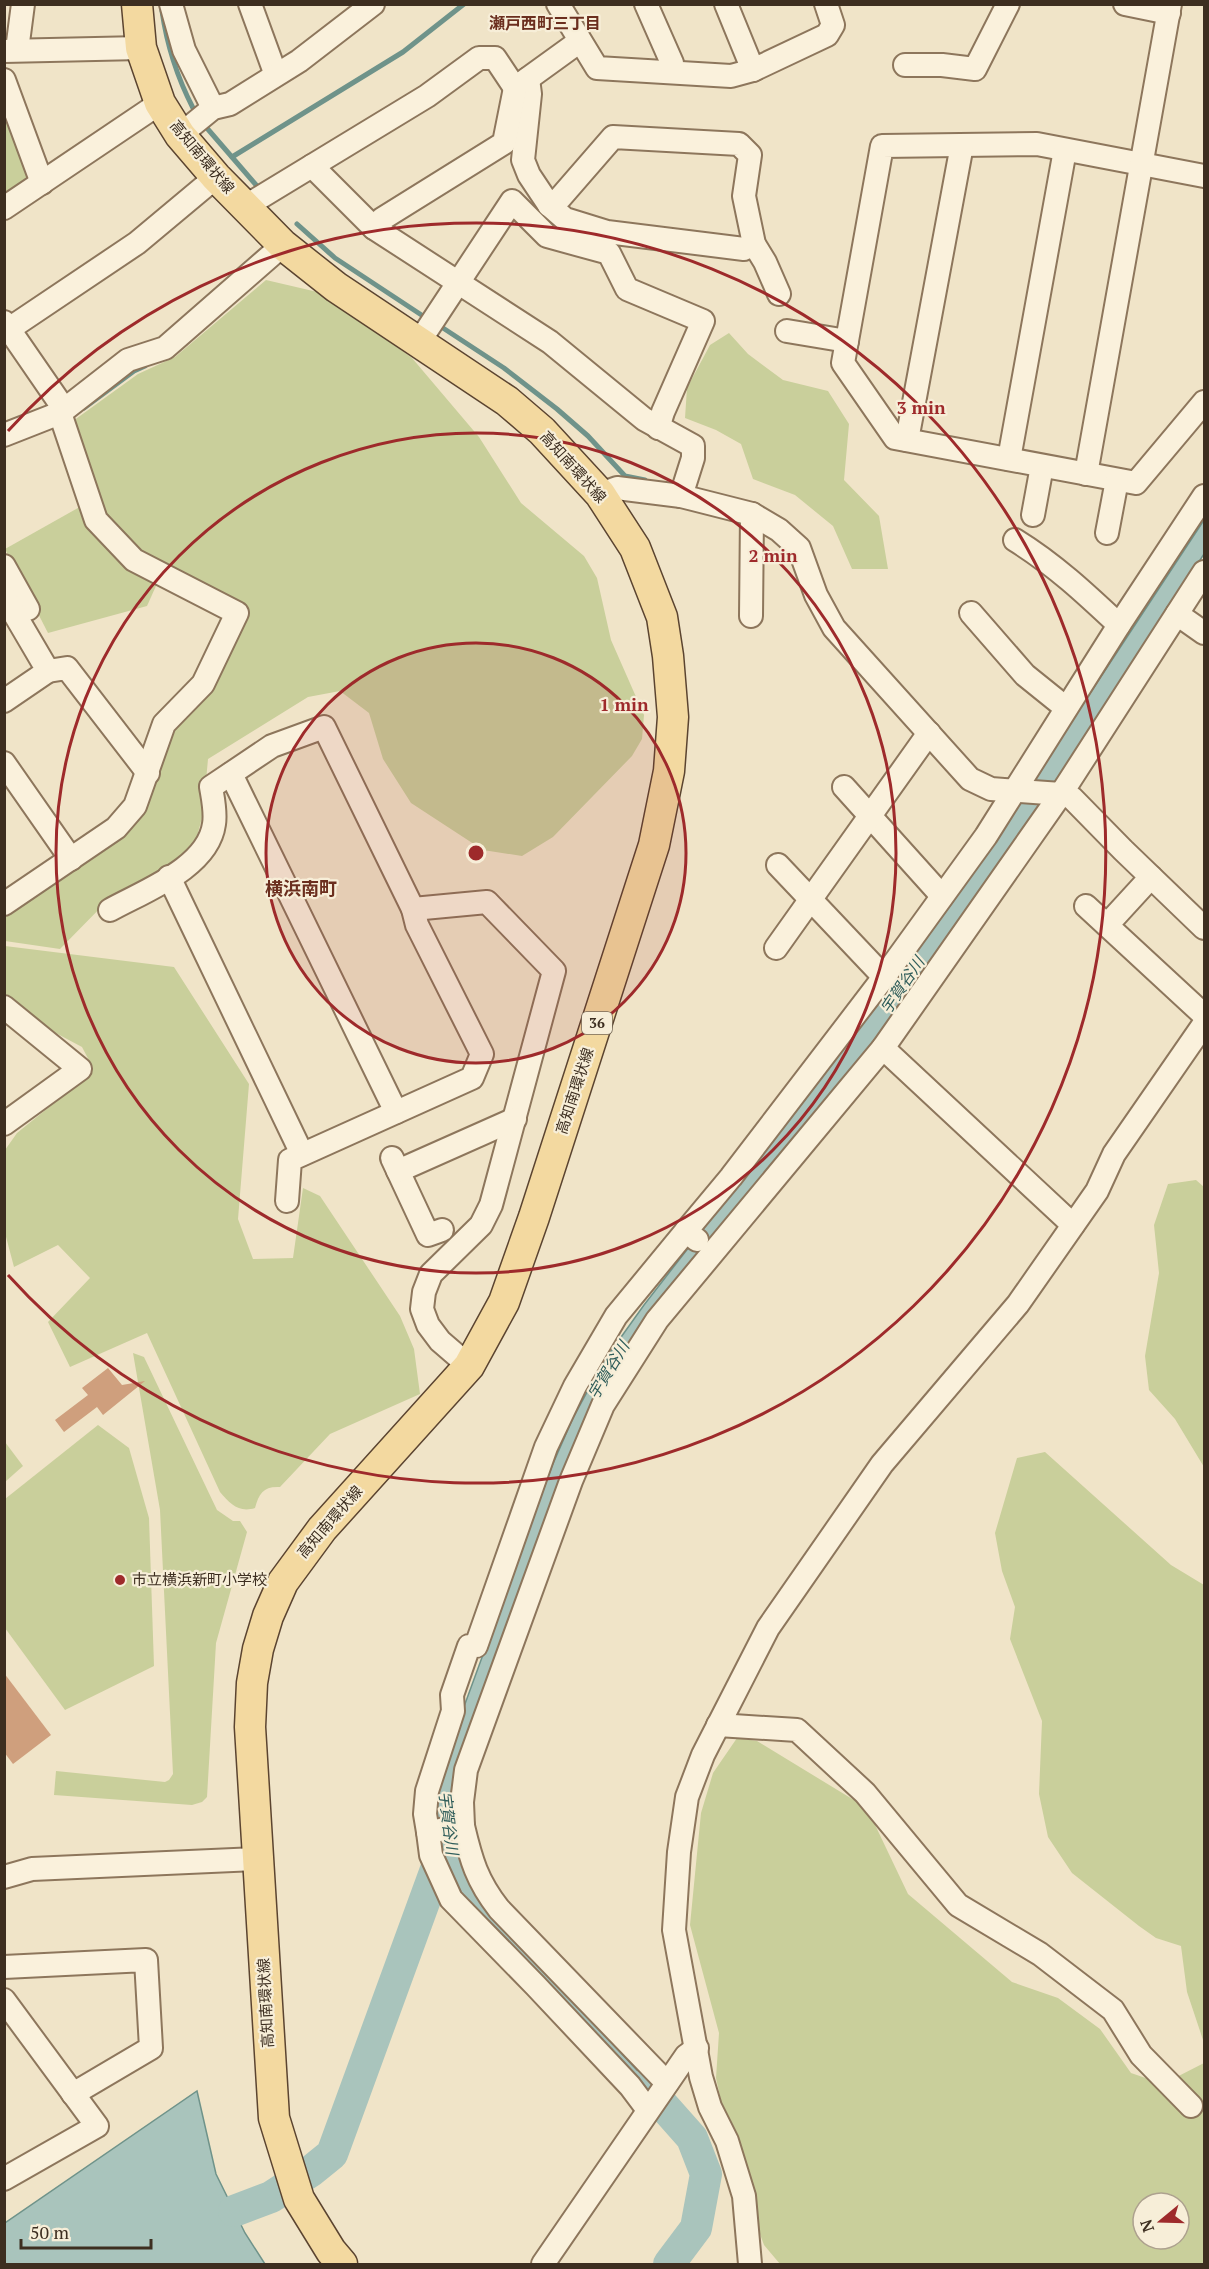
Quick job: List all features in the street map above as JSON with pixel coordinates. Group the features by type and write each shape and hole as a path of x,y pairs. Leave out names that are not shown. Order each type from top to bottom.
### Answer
{"main road":[{"name":"高知南環状線","path":"137,4 141,48 160,103 180,135 216,177 284,245 336,287 507,401 542,432 600,494 635,548 662,617 668,656 673,717 669,771 654,844 534,1217 504,1302 469,1366 322,1529 283,1582 258,1649 252,1683 250,1727 271,2097 274,2118 294,2186 331,2251 342,2265"}],"street":[{"path":"23,4 10,51 141,48"},
{"path":"171,4 184,50 213,108"},
{"path":"250,4 273,67 278,73"},
{"path":"180,135 213,108 230,104 299,61 373,4"},
{"path":"558,4 597,68 731,76 753,70 827,35 833,25 826,4"},
{"path":"646,4 672,63 673,71"},
{"path":"726,4 753,70"},
{"path":"905,65 942,65 975,69 1008,4"},
{"path":"1086,474 1169,9 1125,4"},
{"path":"374,228 382,219 504,143 521,83 580,41"},
{"path":"246,206 427,96 479,58 495,58 530,94 524,160 529,175 549,205 565,219 607,232 744,249 754,244"},
{"path":"4,80 42,183"},
{"path":"4,208 160,103"},
{"path":"549,205 560,198 613,137 739,144 750,155 744,196 754,244 779,294"},
{"path":"1204,176 1037,144 882,146 843,363 896,438 1136,483 1204,402"},
{"path":"907,440 962,145"},
{"path":"1009,459 1065,150"},
{"path":"312,166 374,228 550,342 644,419 693,446 693,458 681,496"},
{"path":"4,904 116,828 135,806 164,724 203,684 237,613 134,560 96,520 62,411 7,325 137,243 216,177"},
{"path":"419,342 512,201 547,237 609,253 627,289 703,321 658,428"},
{"path":"4,435 62,411 128,360 165,348 284,245"},
{"path":"787,331 847,341"},
{"path":"1033,515 1042,466"},
{"path":"1107,532 1117,480"},
{"path":"600,494 617,488 681,496 752,514 779,530 799,548 816,595 834,628 970,779 991,789 1056,794 1072,798 1204,928"},
{"path":"658,2096 630,2086 451,1899 440,1880 431,1855 430,1831 425,1815 427,1791 453,1711 452,1695 469,1646 476,1647 546,1447 574,1386 616,1316 688,1232 731,1177 884,977 986,836 1017,790 1119,624 1204,496"},
{"path":"751,616 752,514"},
{"path":"1015,540 1043,557 1071,579 1119,624"},
{"path":"4,566 35,624"},
{"path":"658,2096 483,1889 460,1826 466,1770 571,1481 603,1405 657,1320 710,1251 883,1048 987,903 1056,794 1204,572"},
{"path":"4,596 48,671"},
{"path":"971,613 1025,675 1066,708"},
{"path":"1177,614 1204,633"},
{"path":"4,701 48,671 67,668 148,772"},
{"path":"110,910 194,861 210,840 214,825 215,808 212,787 272,746 324,727 413,909 417,925 482,1054 472,1078 290,1160 286,1201"},
{"path":"776,948 929,733"},
{"path":"4,763 71,859"},
{"path":"231,774 396,1112"},
{"path":"844,788 942,896"},
{"path":"778,865 884,977"},
{"path":"169,877 302,1154"},
{"path":"1107,925 1151,877"},
{"path":"413,909 487,902 554,971 491,1205 481,1226 431,1274 424,1292 422,1309 428,1325 440,1341 469,1366"},
{"path":"1086,906 1204,1015"},
{"path":"4,1007 80,1069 4,1124"},
{"path":"750,2265 744,2196 727,2141 710,2107 701,2077 674,1930 687,1797 703,1755 768,1628 882,1464 1018,1304 1097,1191 1114,1154 1204,1024"},
{"path":"883,1048 1073,1226"},
{"path":"442,1230 428,1235 395,1164 514,1119"},
{"path":"688,1232 710,1251"},
{"path":"718,1725 797,1730 865,1793 958,1905 1040,1954 1113,2010 1141,2055 1191,2106"},
{"path":"430,1831 460,1826"},
{"path":"4,1877 32,1869 257,1859"},
{"path":"4,1967 146,1960 151,2048 73,2094"},
{"path":"4,2000 97,2126 9,2169"},
{"path":"543,2265 686,2056 697,2048"}],"green space":[{"path":"4,89 33,166 15,202 4,208"},
{"path":"266,280 326,294 412,358 479,437 521,503 584,556 597,578 611,640 644,715 642,739 632,756 553,837 522,856 483,850 411,803 383,759 369,713 340,691 308,697 208,759 203,814 195,844 174,862 110,898 60,949 5,941 5,912 119,833 168,726 243,610 135,558 98,519 73,421 138,374 175,357"},
{"path":"729,333 748,354 783,380 828,391 849,424 844,480 879,516 888,569 852,569 833,526 795,495 753,479 741,444 716,430 685,418 687,388 710,345"},
{"path":"85,504 160,577 147,606 48,633 5,549"},
{"path":"5,946 174,967 249,1084 238,1219 253,1259 293,1258 303,1188 320,1196 400,1316 414,1349 420,1394 330,1434 280,1487 266,1489 258,1498 255,1508 244,1509 235,1506 220,1492 147,1333 70,1367 48,1322 90,1278 58,1245 14,1267 5,1233 5,1150 17,1133 80,1082 93,1068 82,1047 5,1006"},
{"path":"1196,1180 1204,1187 1204,1467 1175,1419 1149,1390 1145,1356 1159,1273 1154,1225 1168,1184"},
{"path":"133,1353 144,1357 217,1510 233,1521 240,1521 247,1532 216,1643 207,1797 202,1802 192,1805 54,1795 56,1771 165,1782 173,1774 160,1510"},
{"path":"98,1425 129,1448 149,1518 154,1666 65,1710 5,1628 5,1499"},
{"path":"5,1442 23,1466 5,1482"},
{"path":"1045,1452 1171,1565 1204,1585 1204,2043 1187,1992 1181,1946 1156,1938 1072,1873 1048,1837 1039,1794 1042,1721 1010,1639 1015,1607 1002,1571 995,1533 1017,1458"},
{"path":"737,1738 757,1741 867,1808 908,1894 1012,1982 1058,1998 1100,2029 1131,2073 1163,2084 1204,2063 1204,2264 780,2264 764,2245 736,2169 716,2078 719,2033 690,1925 701,1813 713,1773"}],"water":[{"path":"1204,520 1204,554 1057,781 906,1002 651,1316 462,1751 452,1787 451,1817 456,1846 479,1900 637,2070 647,2074 647,2079 696,2134 685,2137 638,2089 456,1889 450,1867 442,1871 434,1818 438,1786 458,1723 552,1466 573,1418 604,1361 644,1305 888,991 954,900"},
{"path":"197,2091 216,2174 245,2233 265,2264 5,2264 5,2223"}],"building":[{"path":"108,1368 122,1385 145,1381 103,1415 97,1407 64,1432 55,1420 88,1395 82,1388"},
{"path":"4,1673 51,1735 13,1764 4,1752"}],"waterway":[{"path":"232,157 403,52 464,4"},
{"path":"162,11 173,61 193,108"},
{"path":"206,127 257,186"},
{"path":"297,224 335,258 423,316"},
{"path":"443,328 504,368 557,409 588,436 625,476 645,480"},
{"path":"84,408 134,371 145,366"},
{"path":"234,2211 271,2197 332,2154 446,1842"},
{"name":"宇賀谷川","path":"661,2103 692,2138 706,2174 696,2228 669,2264"}],"place":[{"name":"市立横浜新町小学校","path":"120,1580"}],"district":[{"name":"瀬戸西町三丁目","path":"545,23"},
{"name":"横浜南町","path":"301,889"}]}
